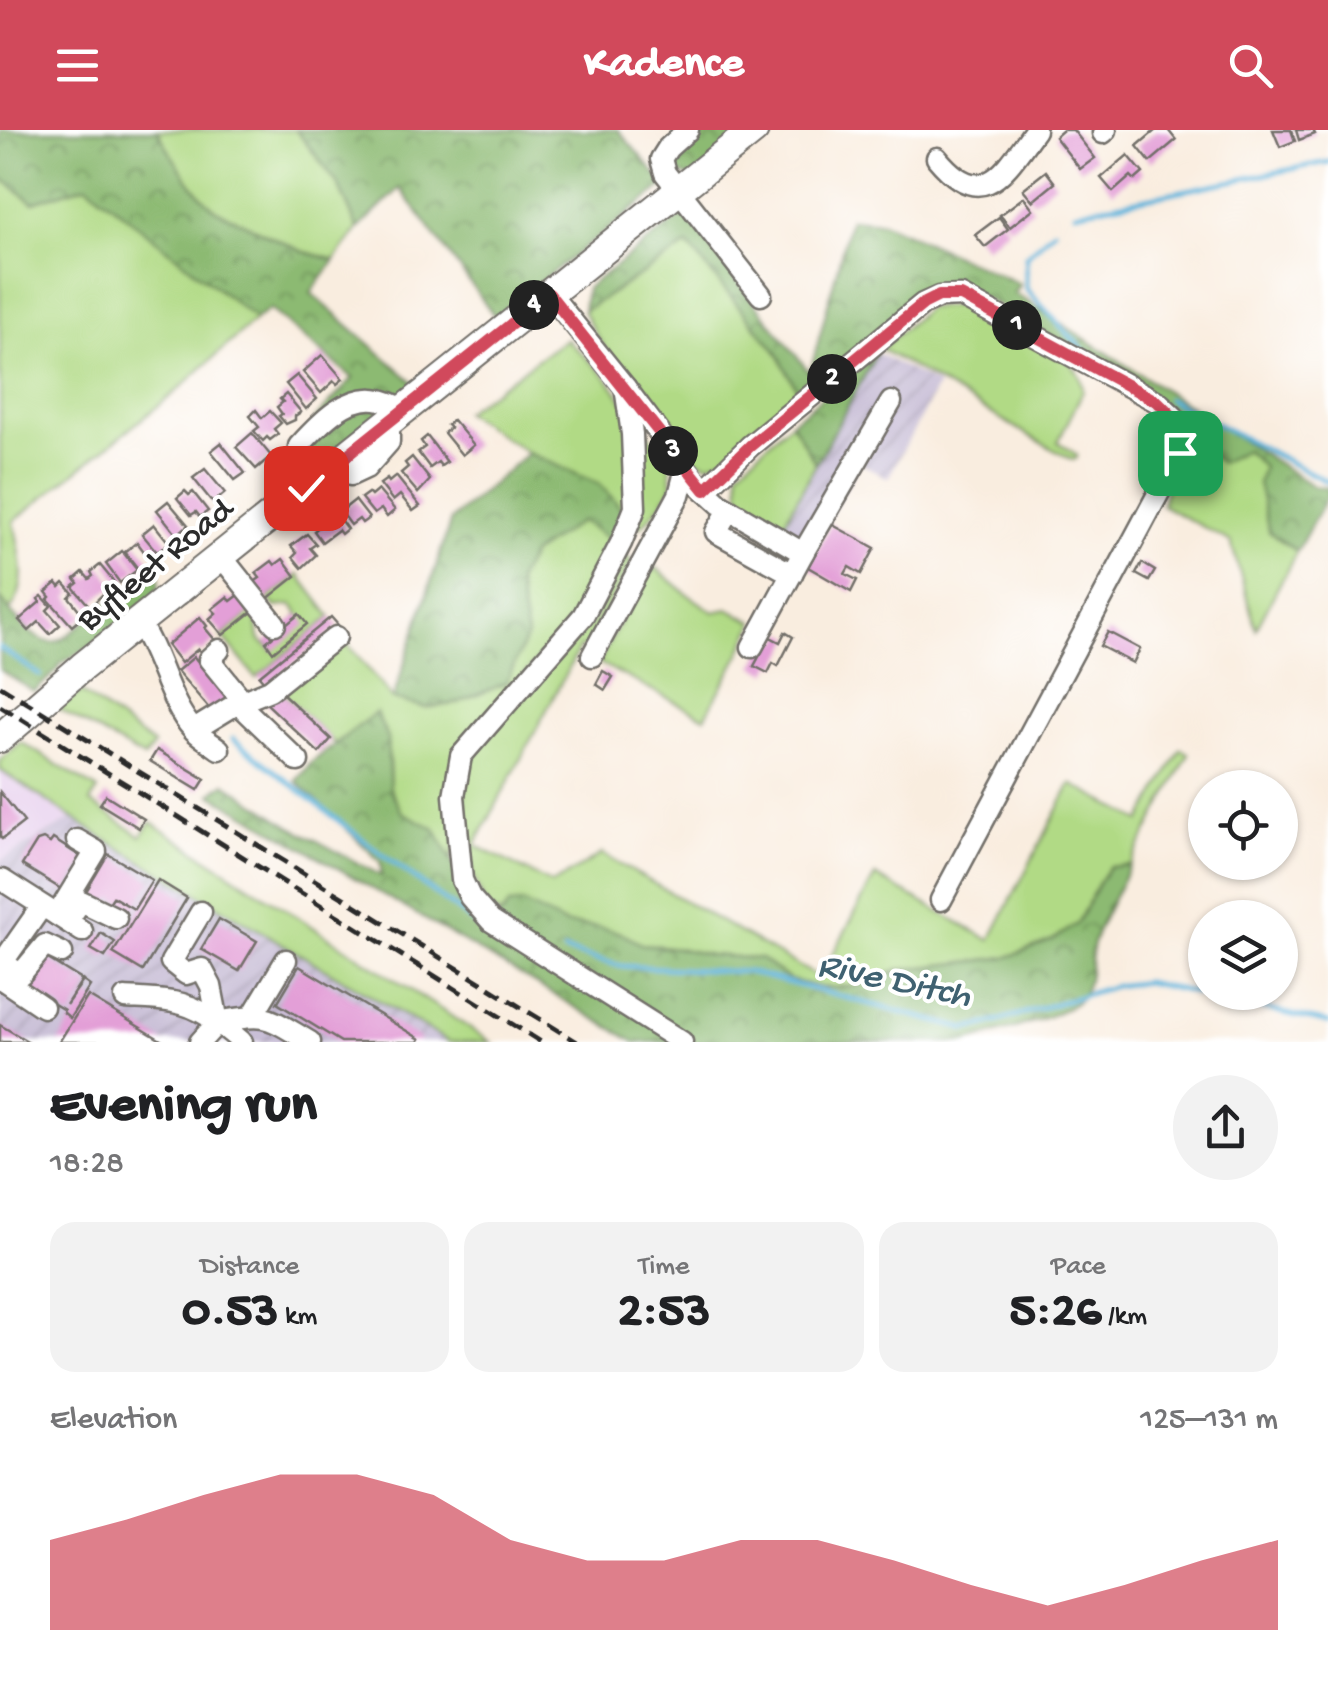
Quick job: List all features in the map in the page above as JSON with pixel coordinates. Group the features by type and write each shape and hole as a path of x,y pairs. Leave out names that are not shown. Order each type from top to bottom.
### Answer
{"main road":[{"name":"Byfleet Road","path":"3,736 82,667 754,130"}],"street":[{"path":"688,130 661,159 665,173 761,295"},
{"path":"936,159 965,182 992,182 1034,130"},
{"path":"549,294 705,490 729,510 803,553"},
{"path":"705,490 750,446 913,312 939,296 961,296 983,306 1158,402 1179,427 1180,453 942,900"},
{"path":"625,388 632,434 634,508 621,543 583,616 462,756 454,796 459,854 462,880 470,897 491,921 682,1042"},
{"path":"306,488 298,466 298,446 327,416 355,402 378,399 397,415"},
{"path":"752,647 891,402"},
{"path":"592,656 679,494 686,468"},
{"path":"729,510 716,532 792,574"},
{"path":"221,556 275,624"},
{"path":"138,622 150,638 182,714 194,730 219,748"},
{"path":"194,730 270,690 336,637"},
{"path":"219,650 208,659 241,702 298,761"},
{"path":"62,918 96,851 77,840"},
{"path":"0,905 11,886 62,918"},
{"path":"1,969 81,901 116,918"},
{"path":"201,912 171,962 186,974 202,969 211,986 218,1022"},
{"path":"1,969 21,974 45,944 62,953"},
{"path":"253,1015 286,960"},
{"path":"1,969 43,1007"},
{"path":"125,998 190,1006 242,1042"},
{"path":"200,1042 218,1022 253,1015 268,1018 310,1042"}],"shaded area":[{"path":"877,353 938,385 888,478 860,463 815,545 781,528"},
{"path":"0,770 72,819 0,861"},
{"path":"72,819 449,1042 0,1042 0,861"}],"green space":[{"path":"0,130 157,130 191,183 216,210 301,251 335,260 311,293 419,387 315,466 311,465 305,454 316,418 353,378 270,309 256,319 87,185 33,202 0,177"},
{"path":"157,130 296,130 338,184 358,229 335,260 301,251 216,210 191,183"},
{"path":"296,130 618,130 665,185 495,317 400,188 358,229 338,184"},
{"path":"688,130 754,130 693,178 668,171 668,148"},
{"path":"0,177 33,202 86,184 256,319 177,391 14,521 22,578 10,610 0,598"},
{"path":"685,214 810,373 850,219 882,222 1020,284 1014,293 1313,486 1328,488 1328,495 1297,551 1269,532 1258,483 1263,467 1246,450 1220,463 1202,447 1199,428 1183,422 998,305 951,284 920,296 802,398 776,351 688,245 583,311 586,288"},
{"path":"688,245 776,351 802,398 730,456 708,464 683,454 596,335 583,311"},
{"path":"965,305 1067,359 1073,366 1083,391 1058,442 1077,458 1073,460 1054,450 881,349 927,308"},
{"path":"566,339 604,374 670,463 672,486 640,528 599,484 528,453 464,412"},
{"path":"877,353 816,464 791,422"},
{"path":"791,422 816,464 781,528 749,512 740,493 739,470"},
{"path":"1183,422 1245,449 1263,467 1269,532 1297,551 1256,629 1231,542 1162,505"},
{"path":"528,453 599,484 624,511 612,541 581,521 532,554 517,581 527,636 506,683 458,703 426,708 393,699 451,520"},
{"path":"581,520 612,541 566,628 470,736 452,863 435,829 402,813 390,789 389,757 376,713 335,744 282,693 344,640 393,699 426,708 458,703 527,636 516,581 532,554"},
{"path":"624,555 632,561 586,648 580,647 475,845 552,884 602,854 820,978 875,876 990,940 1071,784 1141,821 1181,749 1189,754 1130,865 1109,867 1077,924 1053,940 1008,957 899,970 858,986 823,988 790,980 761,959 641,944 621,933 564,927 522,903 502,915 487,909 473,876 464,800 468,763 507,712 594,620"},
{"path":"153,567 159,575 159,587 153,597 92,646 60,664 34,692 0,670 0,598 38,638 55,642"},
{"path":"655,567 714,612 728,609 755,622 705,717 599,663 645,572 650,575"},
{"path":"299,575 331,617 256,678 222,636 251,612 257,621 259,639 273,651 299,614 293,605 275,607 268,598"},
{"path":"81,692 154,745 144,758 57,708"},
{"path":"376,713 387,737 390,789 402,812 435,829 462,880 491,920 502,915 509,905 522,903 565,924 599,927 641,944 761,959 790,980 823,988 858,986 899,970 1008,957 1053,940 1077,924 1109,867 1130,865 1096,935 1081,997 1044,1018 964,1042 635,1042 211,794 225,783 290,826 382,876 380,861 296,781 312,762"},
{"path":"21,742 98,790 90,802 141,836 151,822 491,1042 449,1042 108,841 0,770 0,760"}],"building":[{"path":"1063,130 1073,130 1095,158 1080,169 1055,137"},
{"path":"1156,130 1168,130 1176,140 1150,162 1137,146"},
{"path":"1273,130 1291,130 1295,141 1280,147"},
{"path":"1296,130 1313,130 1315,134 1299,140"},
{"path":"1128,155 1143,173 1135,180 1131,176 1113,192 1101,178"},
{"path":"1046,171 1055,183 1033,201 1023,189"},
{"path":"1024,197 1033,209 1010,227 1000,215"},
{"path":"999,217 1008,229 985,247 975,235"},
{"path":"322,355 343,379 337,384 334,381 321,393 303,372"},
{"path":"297,375 317,399 306,409 286,384"},
{"path":"286,394 301,412 286,424 277,407"},
{"path":"256,410 262,418 270,411 281,423 274,429 278,434 270,440 267,437 263,441 254,431 259,427 250,416"},
{"path":"453,420 474,445 462,455 444,433"},
{"path":"252,433 271,456 256,469 236,447"},
{"path":"427,436 447,462 441,466 438,462 430,468 418,452 425,447 421,441"},
{"path":"221,443 245,473 235,480 211,451"},
{"path":"412,457 430,480 418,493 401,473"},
{"path":"205,469 225,493 213,503 193,478"},
{"path":"396,476 420,506 413,511 400,495 393,501 380,484"},
{"path":"378,490 395,510 387,517 381,509 374,514 361,498"},
{"path":"185,491 189,495 193,492 208,511 200,517 196,512 191,515 177,498"},
{"path":"355,500 369,518 351,525 339,509"},
{"path":"168,501 188,525 177,535 157,510"},
{"path":"336,514 347,529 341,534 338,530 322,542 314,531 323,523 320,520"},
{"path":"154,524 169,543 157,552 142,534"},
{"path":"831,524 875,548 861,574 849,567 845,574 857,580 851,592 808,567"},
{"path":"307,534 316,544 310,548 316,555 302,568 293,557 297,553 291,546"},
{"path":"137,542 151,561 139,570 125,552"},
{"path":"122,551 137,570 120,583 106,564"},
{"path":"283,559 296,576 266,600 253,583 260,578 256,573 272,561 275,565"},
{"path":"1142,563 1155,571 1149,581 1136,574"},
{"path":"100,565 118,587 102,595 92,609 73,587 83,572 89,579"},
{"path":"57,583 60,587 64,583 73,593 69,597 84,616 72,626 48,599 46,592"},
{"path":"239,595 252,612 223,635 209,619 216,613 212,609 227,597 231,601"},
{"path":"42,596 51,606 47,610 60,625 50,634 39,622 29,631 19,620"},
{"path":"299,614 307,624 273,652 266,642"},
{"path":"200,617 216,641 181,663 167,645"},
{"path":"331,617 339,626 267,685 259,676"},
{"path":"785,632 793,637 778,666 773,663 768,673 754,666 770,637 780,642"},
{"path":"1108,632 1140,649 1133,663 1100,646"},
{"path":"194,657 229,699 213,713 177,671"},
{"path":"603,671 613,677 605,690 596,684"},
{"path":"279,690 331,739 319,753 266,703"},
{"path":"157,750 205,779 198,790 150,761"},
{"path":"0,792 24,822 2,839 0,837"},
{"path":"106,795 144,819 139,828 100,804"},
{"path":"53,839 86,860 66,892 22,865 37,841 50,843"},
{"path":"108,854 152,880 134,909 113,897 107,906 85,893"},
{"path":"158,880 187,898 143,971 113,953"},
{"path":"219,919 257,941 239,971 201,949"},
{"path":"101,933 115,942 105,957 91,949"},
{"path":"43,956 82,980 66,1005 83,981 90,986 70,1018 64,1010 24,986"},
{"path":"299,966 420,1039 341,1042 277,1003"},
{"path":"88,996 156,1037 164,1042 59,1042"},
{"path":"0,1025 29,1042 0,1042"}],"waterway":[{"path":"1075,212 1328,162"},
{"path":"1054,230 1026,256 1026,289 1085,352"},
{"path":"1168,399 1328,482"},
{"name":"Rive Ditch","path":"0,648 40,675"},
{"name":"Rive Ditch","path":"233,739 495,938"},
{"name":"Rive Ditch","path":"564,951 621,966 748,972 965,1029 1114,986 1146,982 1328,1023"}],"railway":[{"path":"0,686 577,1042"},
{"path":"0,706 541,1042"}],"route":[{"path":"306,488 549,294 705,490 750,446 923,304 939,296 961,296 983,306 1158,402 1179,427 1180,453"}]}
